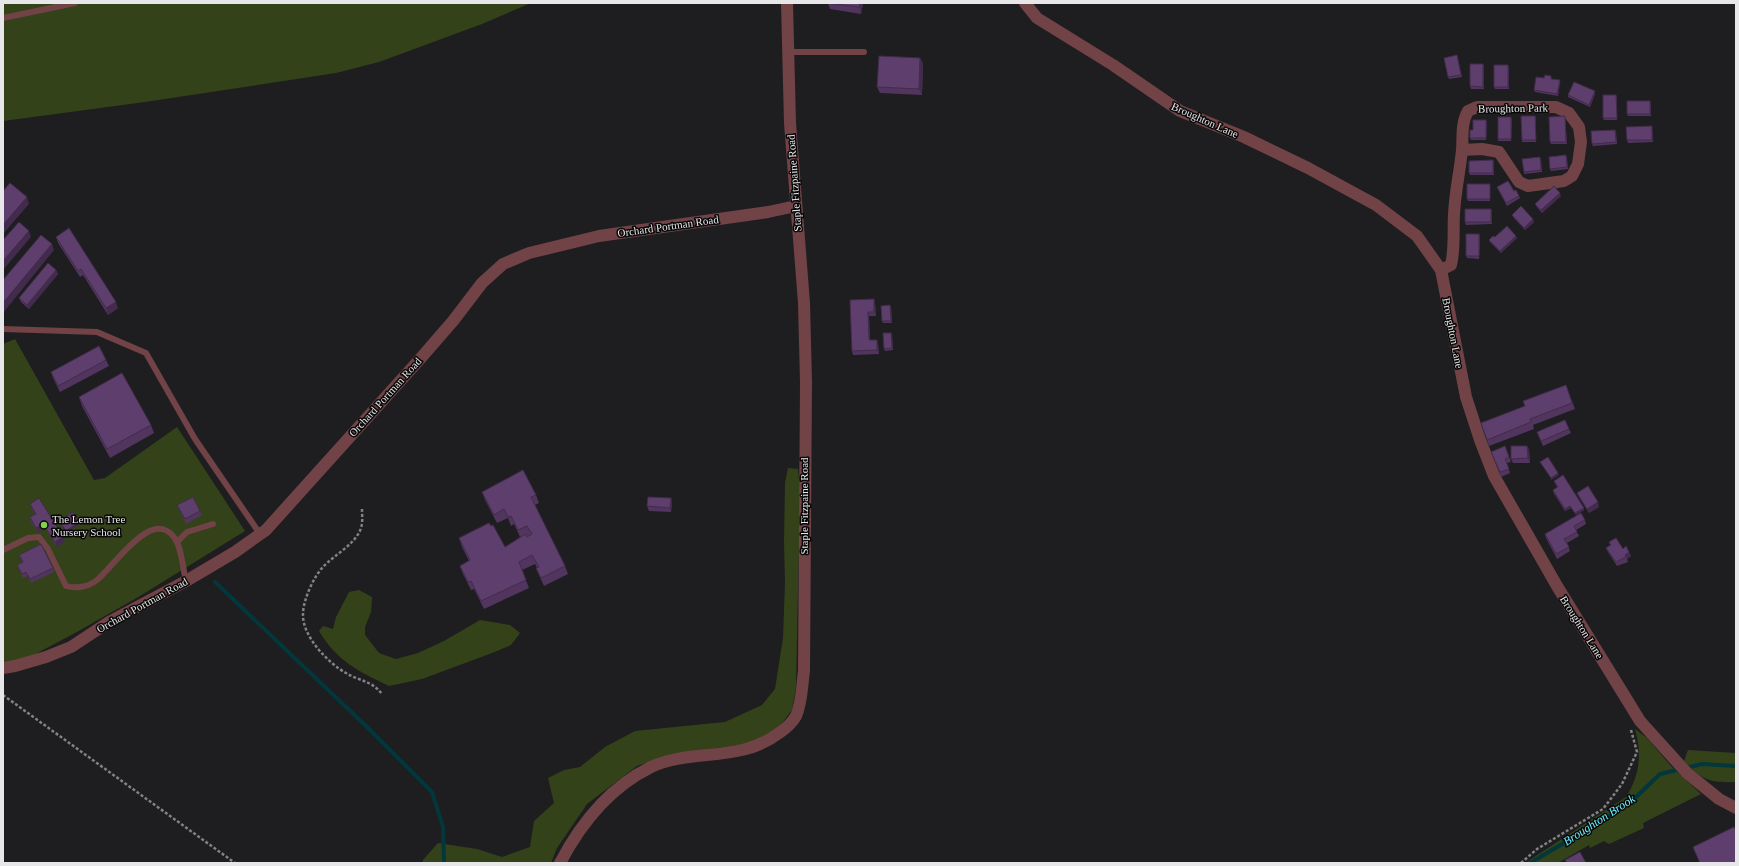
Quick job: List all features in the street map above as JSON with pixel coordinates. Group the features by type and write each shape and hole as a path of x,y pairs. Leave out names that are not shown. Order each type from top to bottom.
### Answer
{"street":[{"name":"Staple Fitzpaine Road","path":"560,863 584,824 612,792 629,780 652,767 683,758 755,748 767,742 780,732 796,716 800,703 804,671 806,382 804,303 790,115 787,3"},
{"name":"Broughton Lane","path":"1025,3 1037,18 1180,111 1244,137 1308,168 1376,205 1417,236 1441,270 1466,397 1494,476 1557,586 1640,721 1687,773 1719,798 1736,808"},
{"name":"Broughton Park","path":"1441,270 1451,266 1454,254 1454,213 1466,115 1468,111 1477,108 1556,107 1569,113 1574,119 1579,127 1582,142 1578,164 1572,176 1564,181 1528,186 1519,182 1499,152 1482,149 1462,150"},
{"name":"Orchard Portman Road","path":"3,668 46,657 70,647 109,622 186,581 235,552 260,534 282,512 395,387 453,321 482,284 503,264 530,253 584,239 768,212 796,206"}],"lane":[{"path":"3,18 75,3"},
{"path":"788,52 864,52"},
{"path":"3,329 97,332 146,353 195,439 260,534"},
{"path":"177,542 187,532 213,524"},
{"path":"3,550 28,538 39,537 48,549 66,586 75,589 97,581 118,556 151,530 160,529 169,533 177,542 186,581"}],"path":[{"path":"362,509 361,528 349,545 322,567 306,595 303,615 309,636 324,657 345,673 359,680 370,682 382,694"},
{"path":"3,695 235,863"},
{"path":"1521,863 1537,849 1603,809 1622,784 1637,752 1630,728 1640,721"}],"green space":[{"path":"3,3 531,3 482,24 379,62 336,73 145,102 3,121"},
{"path":"15,339 94,480 105,478 177,427 245,531 140,596 75,633 28,658 3,662 3,344"},
{"path":"788,468 798,469 800,492 796,687 792,710 782,723 763,739 739,745 673,754 637,766 587,804 557,848 551,863 423,863 423,860 438,843 477,849 502,857 530,847 534,821 554,803 548,778 564,770 580,767 605,747 635,731 725,722 762,705 775,689 783,638 785,583 785,483"},
{"path":"359,590 372,597 371,612 365,627 365,635 379,653 396,659 418,653 444,641 480,620 510,625 520,633 511,645 492,653 422,679 389,686 358,670 341,658 319,631 323,626 333,629 336,617 349,592"},
{"path":"1635,729 1647,738 1671,766 1701,794 1643,823 1644,828 1609,844 1604,841 1590,848 1589,845 1558,863 1525,863 1626,797 1631,789 1637,772 1639,747"},
{"path":"1688,750 1736,753 1736,782 1713,781 1696,772 1684,761"}],"building":[{"path":"828,3 860,3 859,7"},
{"path":"1457,55 1461,75 1448,77 1444,58"},
{"path":"879,56 920,58 919,89 877,87"},
{"path":"1470,64 1483,64 1483,87 1470,86"},
{"path":"1494,65 1508,65 1508,87 1494,87"},
{"path":"1545,75 1551,76 1551,79 1560,80 1557,94 1534,90 1536,77 1544,78"},
{"path":"1574,82 1595,91 1589,105 1568,95"},
{"path":"1603,95 1616,95 1617,118 1603,118"},
{"path":"1627,101 1650,101 1650,114 1627,114"},
{"path":"1521,116 1535,116 1536,140 1522,140"},
{"path":"1565,116 1566,142 1550,142 1549,117"},
{"path":"1498,117 1511,117 1511,139 1498,139"},
{"path":"1473,120 1486,120 1486,138 1470,138 1470,130 1473,130"},
{"path":"1652,126 1652,140 1627,140 1626,127"},
{"path":"1615,130 1616,142 1592,144 1591,131"},
{"path":"1566,155 1567,167 1550,169 1549,157"},
{"path":"1540,157 1541,170 1524,172 1522,159"},
{"path":"1493,160 1493,173 1469,173 1469,161"},
{"path":"1508,181 1519,196 1506,203 1497,187"},
{"path":"10,183 27,197 3,225 3,191"},
{"path":"1467,184 1490,184 1490,199 1467,199"},
{"path":"1554,186 1560,193 1541,210 1535,204"},
{"path":"1521,206 1533,219 1524,228 1512,215"},
{"path":"1465,209 1491,209 1491,222 1465,222"},
{"path":"19,222 29,231 3,261 3,240"},
{"path":"1507,226 1516,236 1500,251 1489,240 1493,236 1495,237"},
{"path":"69,228 116,302 106,308 81,269 78,271 56,237"},
{"path":"1466,234 1479,234 1479,256 1466,256"},
{"path":"41,235 52,244 3,303 3,280"},
{"path":"48,263 56,270 27,305 19,298"},
{"path":"874,299 874,312 868,312 869,340 877,340 877,350 852,351 850,300"},
{"path":"890,305 891,321 882,321 881,306"},
{"path":"883,333 891,333 892,348 884,349"},
{"path":"99,346 106,360 58,386 51,372"},
{"path":"122,373 151,425 107,449 79,397"},
{"path":"1566,385 1572,403 1530,419 1531,422 1487,440 1481,423 1525,406 1523,401"},
{"path":"1565,420 1569,429 1541,441 1537,432"},
{"path":"1505,446 1509,457 1505,459 1509,469 1500,472 1491,452"},
{"path":"1511,446 1527,446 1528,458 1511,459"},
{"path":"1548,457 1558,473 1551,478 1540,462"},
{"path":"523,470 536,495 531,497 565,566 541,578 536,568 539,567 532,555 519,562 526,580 481,601 471,581 468,582 460,566 470,560 459,538 489,523 491,526 493,525 505,547 526,534 527,537 532,534 527,526 518,530 511,516 508,517 504,509 494,515 482,492"},
{"path":"1563,475 1584,508 1575,513 1570,506 1565,509 1553,490 1558,487 1554,481"},
{"path":"1588,486 1598,502 1587,509 1577,493"},
{"path":"193,497 200,511 185,519 177,505"},
{"path":"648,497 671,498 670,508 647,506"},
{"name":"The Lemon Tree Nursery School","path":"39,498 63,537 55,542 43,524 36,528 30,517 36,514 30,504"},
{"path":"73,512 79,522 66,531 59,521"},
{"path":"1581,513 1585,520 1574,526 1577,532 1564,539 1569,547 1556,554 1545,534"},
{"path":"1616,538 1623,549 1626,546 1629,552 1625,555 1626,557 1616,562 1606,548 1611,545 1609,542"},
{"path":"41,544 53,568 30,579 26,572 22,574 17,565 23,562 19,555"},
{"path":"1734,827 1736,831 1736,863 1700,863 1693,847"},
{"path":"1580,852 1586,863 1567,863 1565,860"}],"waterway":[{"path":"215,582 367,727 432,792 443,827 444,863"},
{"name":"Broughton Brook","path":"1530,863 1613,814 1633,800 1660,774 1702,764 1736,766"}],"place":[{"name":"The Lemon Tree Nursery School","path":"44,525"}]}
